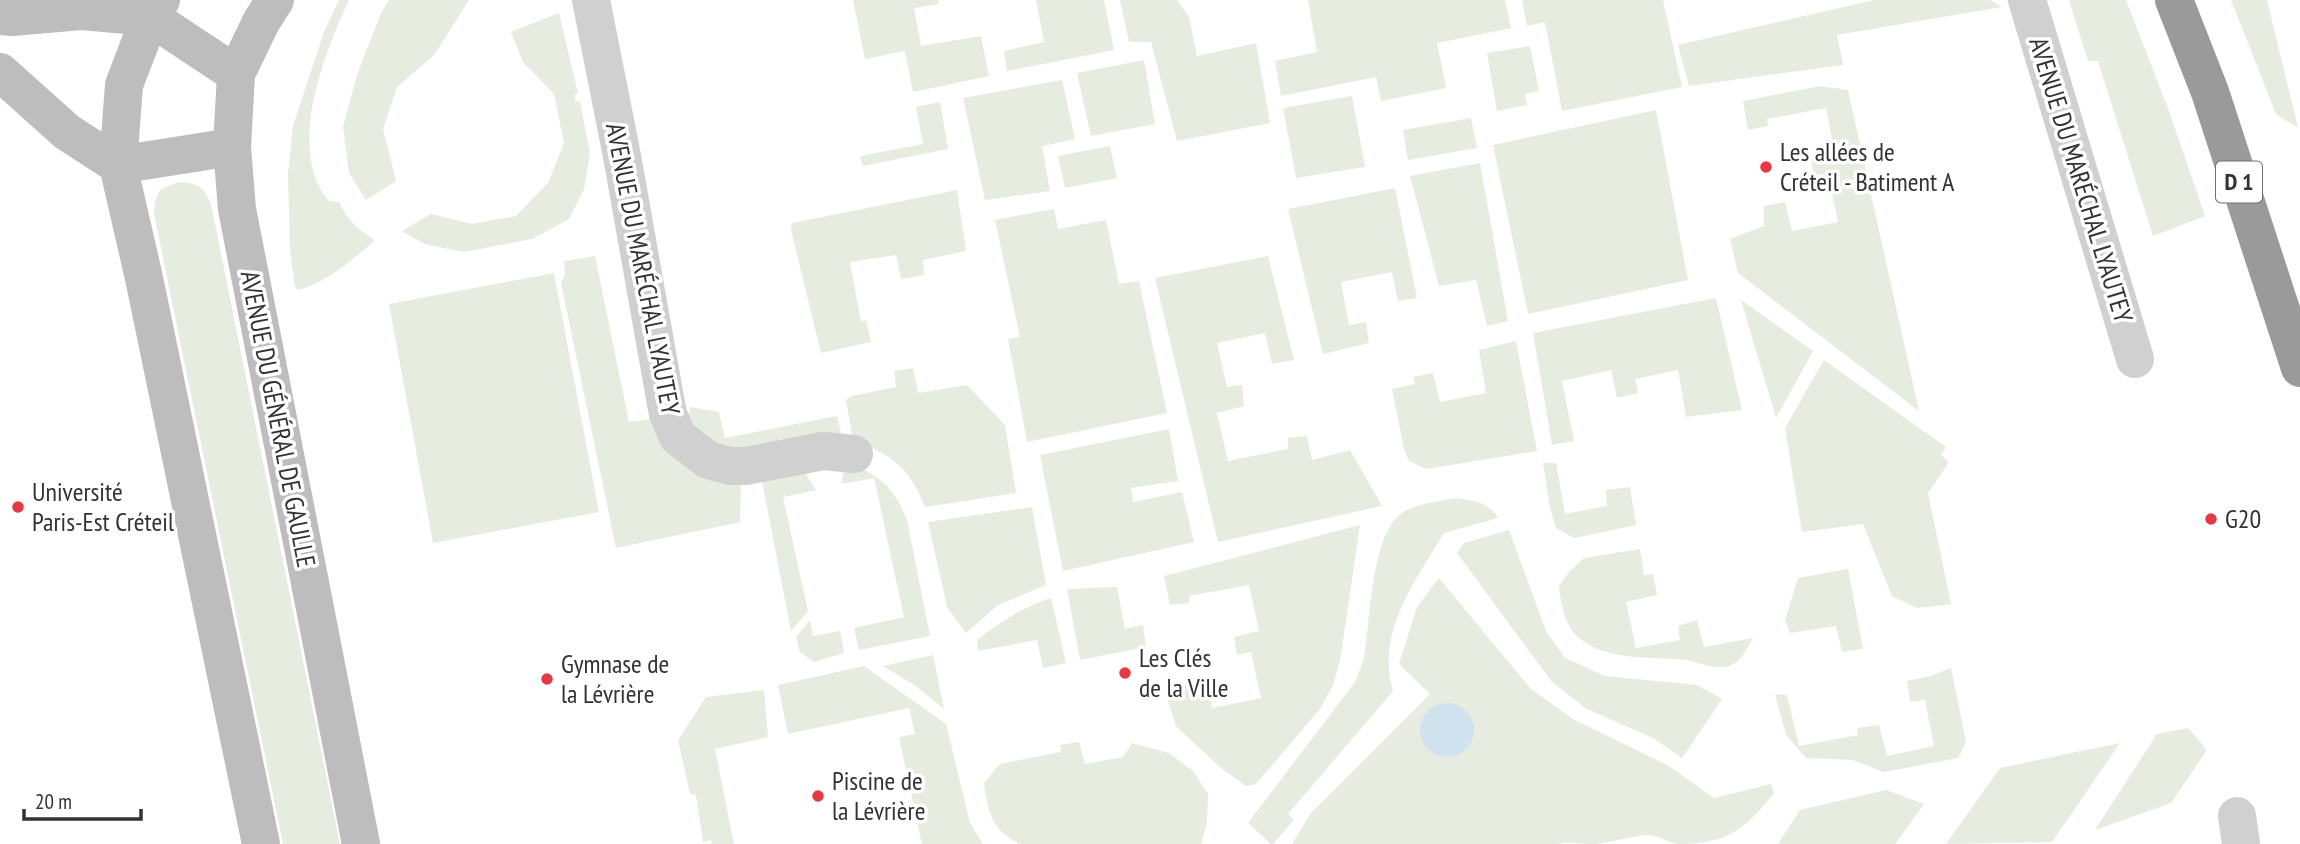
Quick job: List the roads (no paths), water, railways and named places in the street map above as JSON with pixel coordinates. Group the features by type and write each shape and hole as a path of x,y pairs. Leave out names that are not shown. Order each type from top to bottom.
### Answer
{"highway":[{"name":"D 1","path":"2174,0 2210,92 2300,368"}],"main road":[{"name":"AVENUE DU GÉNÉRAL DE GAULLE","path":"275,0 261,22 236,74 232,146 237,209 361,844"},
{"path":"0,16 155,8 236,74"},
{"path":"155,8 124,85 118,165 144,278 261,844"},
{"path":"0,72 67,132 118,165 232,146"}],"street":[{"name":"AVENUE DU MARÉCHAL LYAUTEY","path":"591,0 622,156 664,398 678,438 708,460 730,466 746,466 823,451 854,454"},
{"name":"AVENUE DU MARÉCHAL LYAUTEY","path":"2027,0 2135,359"}],"water":[{"path":"1447,703 1466,711 1474,730 1466,749 1447,757 1428,749 1420,730 1428,711"}],"place":[{"name":"Les allées de Créteil - Batiment A","path":"1766,167"},
{"name":"Université Paris-Est Créteil","path":"18,507"},
{"name":"G20","path":"2211,519"},
{"name":"Les Clés de la Ville","path":"1125,673"},
{"name":"Gymnase de la Lévrière","path":"547,679"},
{"name":"Piscine de la Lévrière","path":"818,796"}]}
